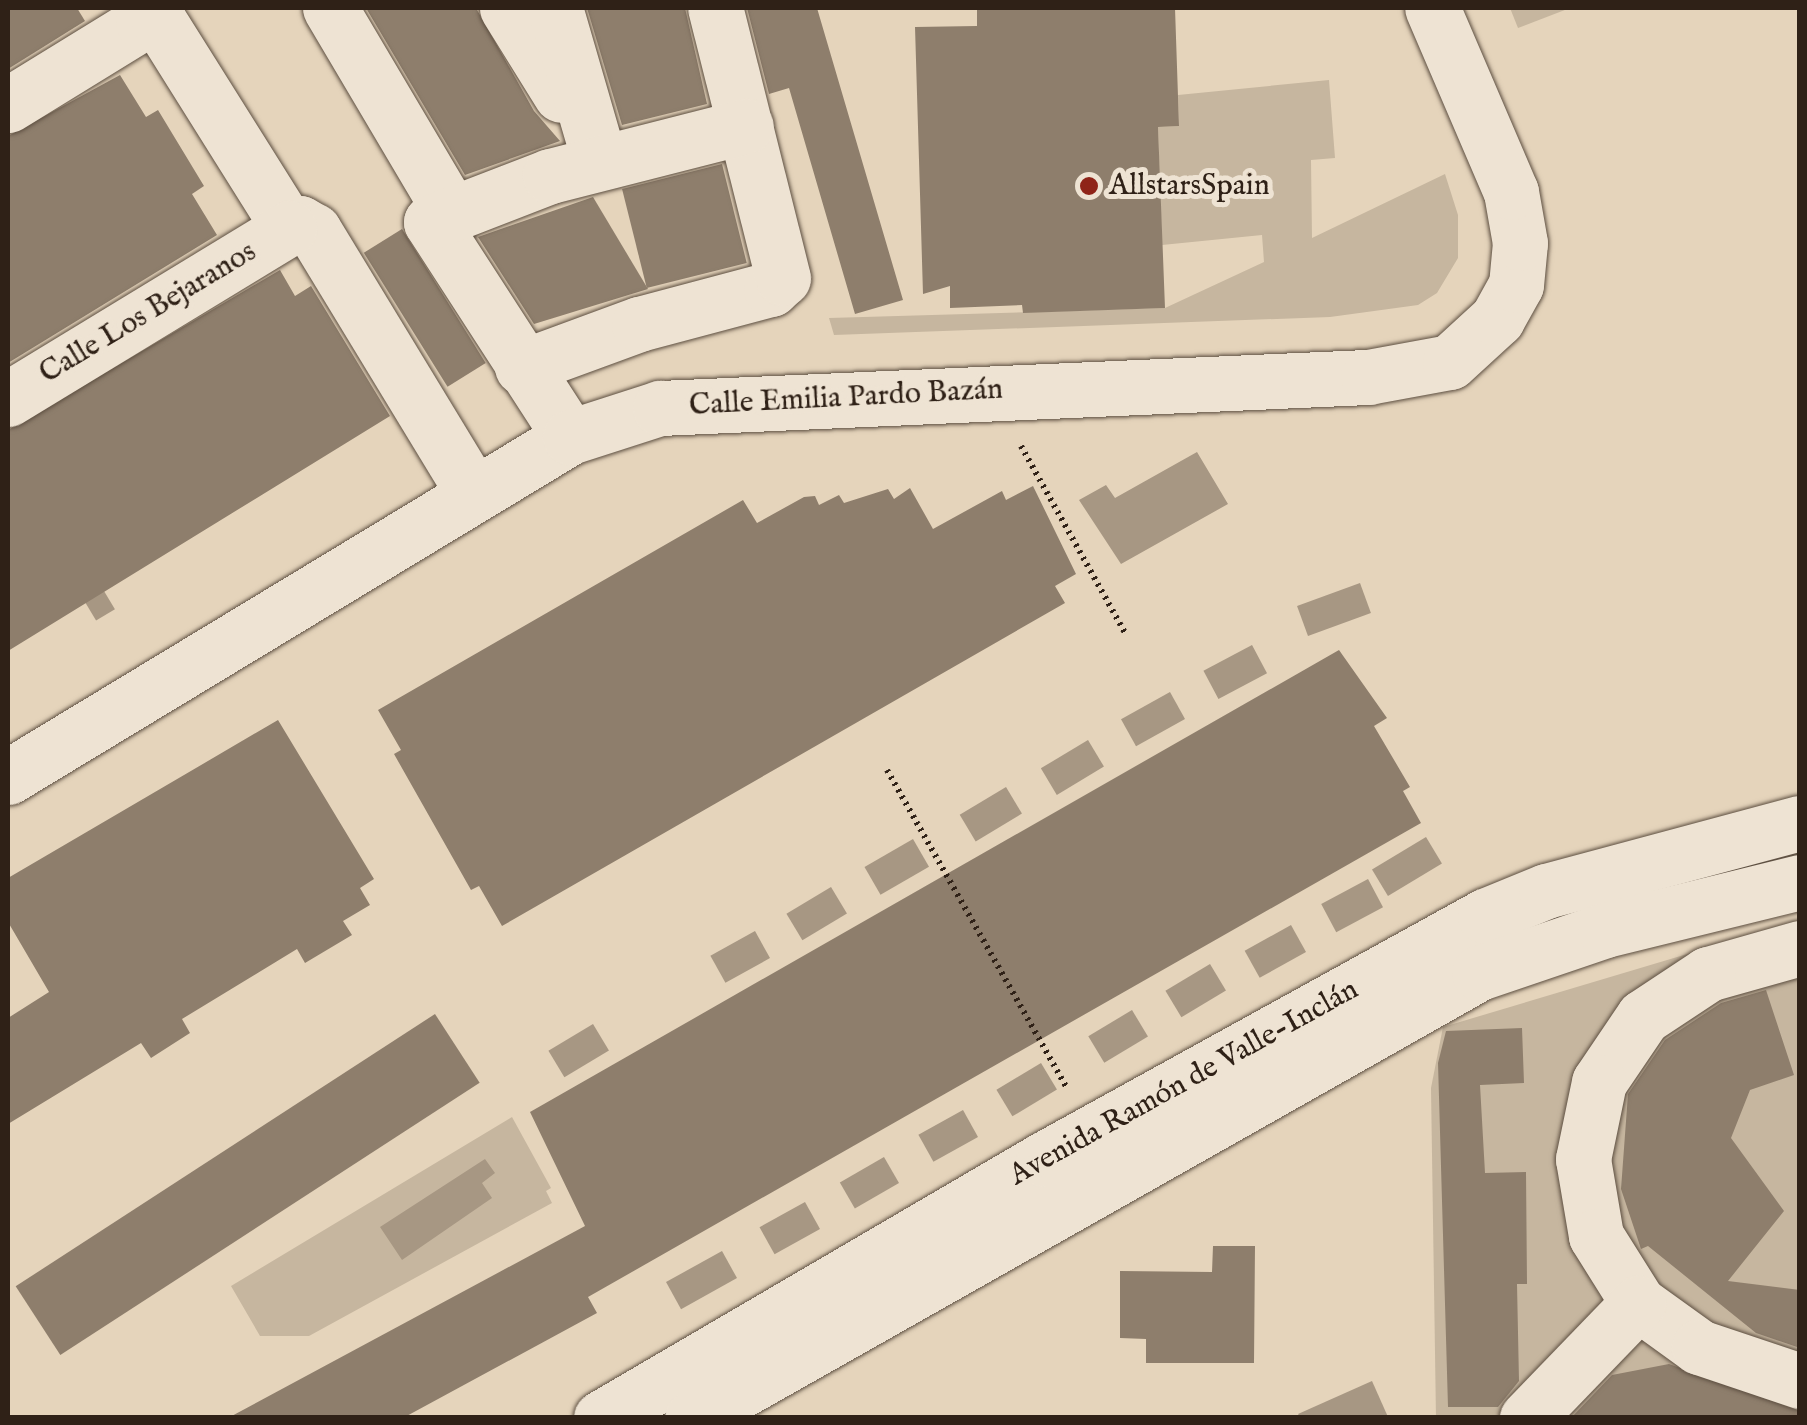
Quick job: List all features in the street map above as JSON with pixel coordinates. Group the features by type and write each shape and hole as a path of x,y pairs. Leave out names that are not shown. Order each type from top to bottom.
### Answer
{"street":[{"path":"330,8 451,213"},
{"path":"507,8 595,148"},
{"path":"556,8 595,148"},
{"path":"522,367 639,324 778,285 782,269 716,8"},
{"name":"Calle Emilia Pardo Bazán","path":"8,777 570,436 660,408 730,400 1368,378 1450,362 1476,344 1516,285 1520,243 1511,192 1432,8"},
{"path":"8,105 143,22 159,21 289,228 300,223 314,231 474,494"},
{"path":"570,436 431,222 595,148 746,126"},
{"name":"Calle Los Bejaranos","path":"8,399 289,228"},
{"name":"Avenida Ramón de Valle-Inclán","path":"709,1399 1044,1159 1485,916 1546,891 1800,823"},
{"name":"Avenida Ramón de Valle-Inclán","path":"601,1418 709,1399 1479,973 1605,930 1800,882"},
{"path":"1800,948 1745,960 1674,992 1643,1017 1599,1082 1587,1120 1586,1198 1614,1272 1638,1303 1699,1348 1800,1381"},
{"path":"1528,1418 1638,1303"}],"path":[{"path":"1018,442 1125,633"},
{"path":"887,770 1076,1102"}],"shaded area":[{"path":"1510,8 1570,8 1518,28"},
{"path":"1329,80 1335,158 1311,160 1312,238 1445,174 1458,215 1458,258 1437,293 1418,305 1330,317 834,335 829,318 1165,308 1264,262 1262,235 1162,245 1158,127 1179,126 1178,95"},
{"path":"1197,452 1228,504 1121,564 1079,500 1106,485 1115,498"},
{"path":"83,556 115,609 96,620 64,567"},
{"path":"1360,583 1371,613 1308,636 1297,606"},
{"path":"1252,645 1267,673 1218,699 1203,671"},
{"path":"1170,692 1185,719 1136,746 1121,719"},
{"path":"1088,740 1104,767 1057,795 1041,768"},
{"path":"1006,787 1022,814 976,841 960,815"},
{"path":"1426,837 1442,864 1388,896 1372,869"},
{"path":"913,839 929,867 881,895 865,867"},
{"path":"1368,879 1383,907 1336,932 1321,904"},
{"path":"831,887 847,914 802,940 786,914"},
{"path":"1291,925 1306,952 1260,978 1245,951"},
{"path":"1799,928 1799,1417 1436,1418 1431,1088 1443,1027 1694,952"},
{"path":"755,931 770,958 725,983 710,956"},
{"path":"1210,964 1226,991 1181,1017 1165,991"},
{"path":"1132,1010 1148,1037 1104,1063 1088,1036"},
{"path":"593,1024 609,1051 564,1077 548,1051"},
{"path":"1041,1063 1057,1090 1012,1116 996,1090"},
{"path":"963,1110 978,1137 933,1162 918,1135"},
{"path":"512,1117 551,1188 546,1191 552,1203 309,1336 260,1336 231,1286"},
{"path":"884,1157 899,1183 855,1208 840,1182"},
{"path":"485,1159 495,1173 482,1183 492,1198 402,1260 380,1227"},
{"path":"805,1202 820,1229 775,1254 760,1227"},
{"path":"722,1251 737,1278 681,1309 666,1282"},
{"path":"1372,1381 1388,1417 1298,1414"}],"building":[{"path":"8,8 77,8 85,21 8,69"},
{"path":"366,8 476,8 534,111 560,141 465,175"},
{"path":"587,8 685,8 707,104 622,125"},
{"path":"747,8 817,8 903,300 855,314 789,88 769,94"},
{"name":"AllstarsSpain","path":"977,8 1175,8 1179,126 1158,127 1165,308 1023,313 1022,305 950,308 950,286 923,294 915,27 977,26"},
{"path":"120,75 146,117 158,110 204,186 192,194 217,235 8,363 8,136"},
{"path":"722,164 747,263 647,288 622,189"},
{"path":"593,197 648,289 534,324 478,237"},
{"path":"402,229 486,363 448,387 364,253"},
{"path":"280,270 295,296 311,286 390,416 8,651 8,430"},
{"path":"1033,486 1076,574 1055,586 1065,603 502,926 479,886 471,890 394,754 401,750 378,710 743,500 757,523 804,497 815,496 819,505 839,495 844,503 888,489 894,499 910,488 933,529 1002,491 1006,500"},
{"path":"1339,650 1387,718 1374,726 1410,787 1403,791 1421,823 588,1297 597,1313 403,1418 228,1418 585,1226 530,1112"},
{"path":"278,720 374,879 360,888 370,905 343,921 352,935 305,963 297,949 182,1019 190,1033 151,1058 141,1043 8,1124 8,1018 49,992 8,922 8,878"},
{"path":"1766,990 1794,1075 1750,1090 1731,1138 1784,1211 1728,1281 1800,1290 1800,1348 1756,1333 1648,1246 1641,1249 1621,1189 1628,1094 1665,1040 1721,1003"},
{"path":"435,1014 480,1083 60,1355 16,1286"},
{"path":"1522,1028 1524,1083 1480,1085 1485,1173 1526,1172 1527,1284 1517,1284 1519,1381 1498,1407 1448,1407 1438,1063 1446,1031"},
{"path":"1213,1246 1255,1246 1254,1363 1146,1363 1146,1339 1120,1338 1120,1271 1212,1272"},
{"path":"1669,1364 1800,1411 1800,1418 1571,1418 1612,1375"}],"place":[{"name":"AllstarsSpain","path":"1089,186"}]}
